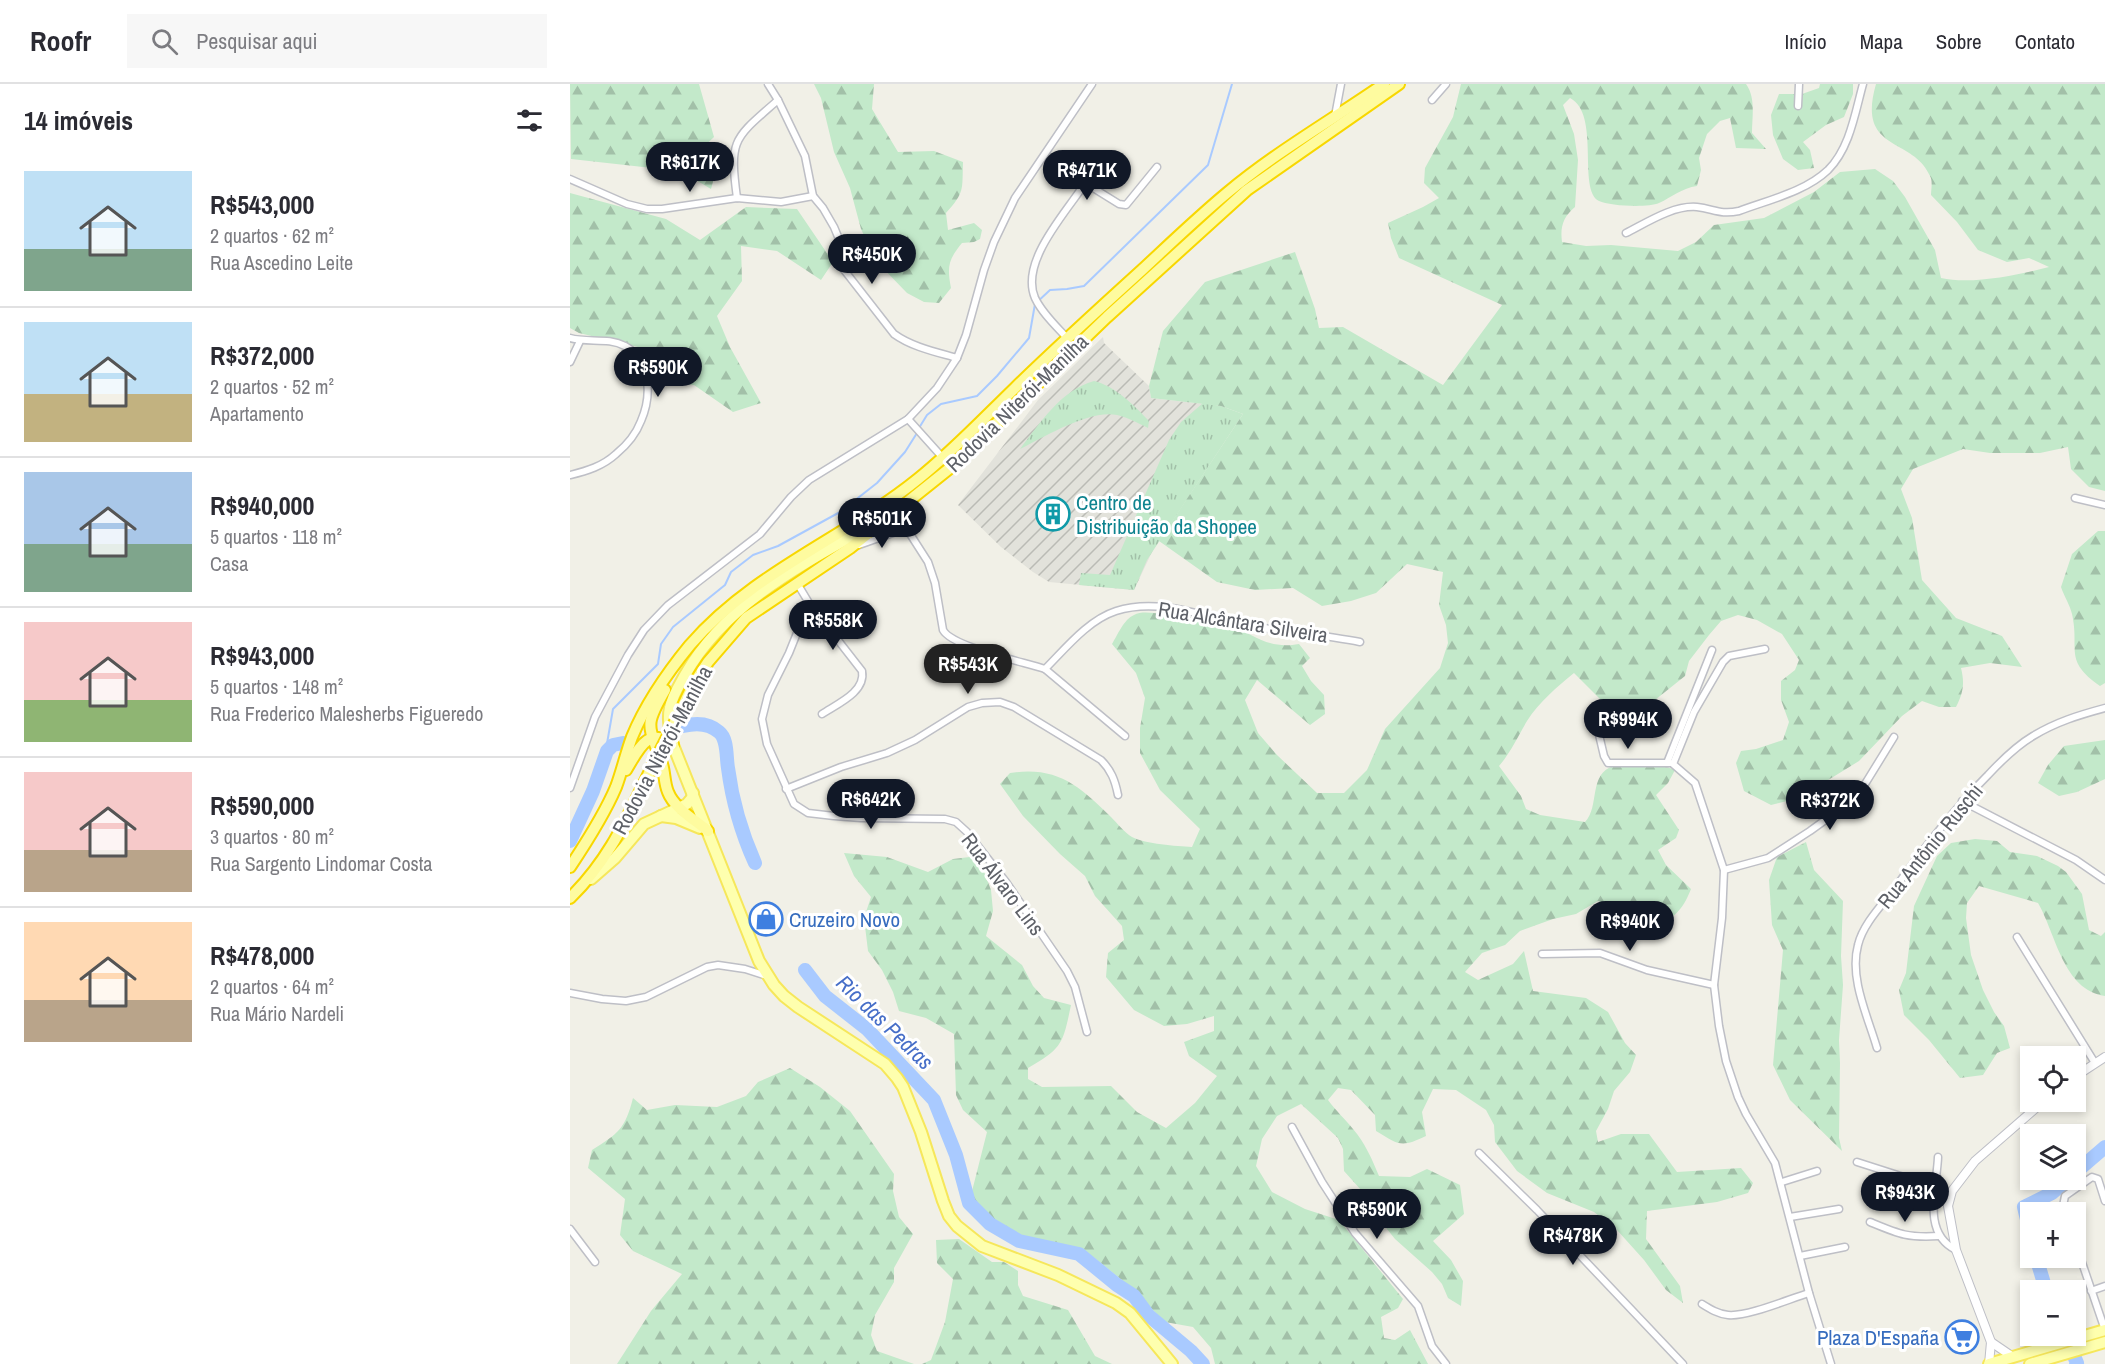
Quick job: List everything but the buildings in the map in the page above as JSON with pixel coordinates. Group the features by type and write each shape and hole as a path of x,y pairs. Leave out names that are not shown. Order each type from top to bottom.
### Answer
{"highway":[{"name":"Rodovia Niterói-Manilha","path":"570,867 615,789 633,736 647,706 666,675 692,643 741,596 884,503 943,458 1067,338 1228,191 1300,139 1384,84"},
{"name":"Rodovia Niterói-Manilha","path":"570,898 584,885 610,850 694,682 722,643 746,618 850,548 974,447 1107,317 1247,190 1399,84"},
{"path":"692,643 651,717 649,729 662,763 668,792 680,807 708,831"},
{"path":"615,789 645,741 662,738 673,745"}],"main road":[{"path":"896,512 822,553 744,605 726,622 700,651 674,695 669,716 673,745 759,961 784,996 885,1064 897,1078 903,1087 921,1132 949,1216 957,1226 982,1246 1058,1275 1116,1303 1130,1312 1172,1364"},
{"path":"584,885 615,858 644,824 690,801 693,793"},
{"path":"661,816 682,820 708,831"},
{"path":"2034,1359 2102,1331"},
{"path":"1989,1364 2013,1357 2034,1359 2104,1342"}],"street":[{"path":"768,84 805,156 813,196 823,208 839,238 844,270 886,325 903,340 957,358"},
{"path":"570,788 595,717 644,630 668,605 760,534 791,497 809,480 908,419 937,388 957,358 966,335 984,270 1015,198 1092,84"},
{"path":"1335,117 1341,84"},
{"path":"1432,100 1446,84"},
{"path":"1798,106 1799,84"},
{"path":"1626,233 1685,208 1696,207 1727,213 1739,211 1796,190 1813,181 1828,169 1840,153 1851,128 1863,84"},
{"path":"738,198 733,153 746,129 778,100"},
{"path":"1067,338 1035,299 1031,280 1040,250 1081,189 1090,186 1119,204 1126,205 1157,167"},
{"path":"570,178 627,204 647,209 662,209 738,198 781,202 813,196"},
{"path":"570,338 580,341 612,342 625,346 638,356 645,368 647,383 642,419 632,438 615,456 600,465 570,475"},
{"path":"570,362 580,341"},
{"path":"908,419 943,458"},
{"path":"2075,498 2105,505"},
{"path":"896,512 928,562 935,583 945,635 970,647 1045,669 1125,736"},
{"path":"850,548 907,528"},
{"path":"796,583 809,603 859,664 863,675 861,685 852,694 822,714"},
{"name":"Rua Álvaro Lins","path":"809,603 763,710 763,729 767,744 794,804 808,813 861,818 945,819 956,822 967,832 1006,882 1067,971 1077,994 1087,1032"},
{"name":"Rua Alcântara Silveira","path":"1045,669 1093,623 1113,612 1136,606 1161,606 1253,626 1360,642"},
{"path":"1670,763 1694,712 1723,662 1729,656 1765,649"},
{"path":"1670,763 1712,650"},
{"path":"786,789 841,767 887,753 915,740 968,707 1000,702 1014,707 1101,760 1115,779 1118,795"},
{"name":"Rua Antônio Ruschi","path":"1877,1048 1858,985 1855,961 1858,943 1870,921 1927,843 1962,801 2004,758 2031,736 2064,719 2105,708"},
{"path":"1596,722 1604,756 1608,763 1670,763 1695,783 1724,870 1722,918 1714,985 1719,1026 1732,1081 1746,1114 1775,1162 1782,1182 1809,1293 1831,1364"},
{"path":"1724,870 1768,858 1857,797 1894,737"},
{"path":"1962,801 2076,860 2105,880"},
{"path":"2017,937 2095,1063"},
{"path":"1542,954 1600,953 1647,970 1714,985"},
{"path":"745,969 759,961"},
{"path":"570,993 626,1001 646,997 707,967 732,966 771,979"},
{"path":"2086,1069 2105,1057"},
{"path":"1989,1364 1991,1342 1956,1250 1948,1206 1952,1191 1975,1161 2031,1112"},
{"path":"1292,1127 1322,1182 1355,1233 1418,1306 1432,1346 1446,1364"},
{"path":"1479,1152 1683,1364"},
{"path":"1938,1156 1933,1204 1939,1236 1945,1244 1956,1250"},
{"path":"1857,1162 1935,1187"},
{"path":"1782,1182 1817,1171"},
{"path":"2064,1202 2065,1196 2092,1178 2098,1179 2105,1201"},
{"path":"1790,1217 1839,1209"},
{"path":"1870,1222 1899,1234 1914,1237 1939,1236"},
{"path":"570,1229 595,1262"},
{"path":"1800,1256 1845,1247"},
{"path":"2084,1268 2102,1331"},
{"path":"2091,1291 2105,1286"},
{"path":"1702,1304 1716,1313 1730,1316 1809,1293"},
{"path":"1991,1342 2013,1357"}],"shaded area":[{"path":"1103,337 1104,343 1149,386 1151,398 1221,406 1134,590 1049,582 1001,547 958,505 1038,400"}],"green space":[{"path":"570,84 699,84 714,137 696,154 714,178 711,189 689,176 670,170 571,159"},
{"path":"814,84 874,84 872,109 898,152 934,151 963,162 961,190 957,200 946,213 948,230 974,223 982,230 980,239 962,243 951,259 949,274 951,288 939,303 924,302 907,293 876,261 861,229 850,188 834,152 821,98"},
{"path":"1461,84 1746,84 1752,101 1752,133 1766,149 1736,148 1730,118 1720,121 1707,134 1699,158 1701,170 1697,186 1654,205 1646,206 1604,203 1593,194 1590,183 1585,119 1579,107 1570,98 1563,105 1574,134 1578,160 1575,207 1563,223 1562,242 1586,246 1611,245 1678,251 1696,242 1714,225 1764,218 1814,192 1840,172 1875,169 1893,181 1905,197 1935,250 1941,278 1980,280 2049,267 2029,258 2007,262 1978,250 1957,222 1931,195 1931,178 1922,163 1880,133 1874,122 1872,106 1876,84 2105,84 2105,491 2089,487 2071,469 2068,447 2040,453 1990,453 1963,449 1913,469 1901,489 1912,518 1922,580 1956,618 2002,636 2022,667 1990,663 1961,668 1963,688 1956,707 1939,707 1922,701 1902,716 1859,761 1799,798 1771,805 1744,791 1736,763 1741,751 1756,749 1783,740 1789,722 1781,700 1781,681 1795,670 1799,660 1782,634 1757,620 1738,615 1721,621 1689,661 1685,676 1650,704 1625,714 1609,708 1574,673 1537,707 1499,766 1521,796 1526,809 1540,815 1585,822 1592,808 1597,783 1606,770 1622,765 1661,766 1675,770 1668,783 1656,795 1679,830 1676,838 1658,850 1666,865 1691,889 1677,913 1654,928 1598,901 1576,914 1553,919 1520,931 1505,945 1482,953 1465,972 1478,980 1513,964 1524,951 1533,991 1586,998 1608,1012 1625,1043 1636,1055 1630,1072 1614,1091 1608,1109 1596,1131 1598,1142 1621,1134 1649,1134 1677,1172 1741,1168 1753,1183 1748,1193 1717,1202 1647,1211 1646,1239 1680,1286 1683,1303 1666,1290 1644,1260 1617,1230 1594,1212 1547,1193 1517,1171 1495,1142 1494,1125 1486,1110 1456,1090 1433,1089 1422,1112 1426,1136 1411,1142 1400,1143 1376,1131 1375,1115 1351,1090 1338,1088 1328,1100 1361,1140 1379,1176 1410,1177 1427,1169 1460,1185 1464,1214 1433,1241 1451,1260 1463,1281 1461,1306 1448,1298 1442,1284 1432,1272 1395,1239 1379,1219 1361,1190 1344,1171 1343,1149 1338,1138 1301,1104 1277,1116 1262,1139 1256,1166 1272,1192 1305,1209 1339,1220 1403,1299 1398,1308 1381,1317 1384,1338 1395,1340 1410,1330 1428,1364 1215,1364 1211,1348 1193,1327 1165,1322 1123,1281 1092,1256 1019,1241 990,1224 969,1203 987,1132 963,1110 956,1095 954,1034 926,1018 899,1011 882,970 868,951 864,918 871,897 854,876 844,853 887,857 928,872 953,859 978,856 991,890 993,911 986,936 1022,965 1033,986 1044,998 1071,1005 1060,1043 1048,1055 1028,1068 1028,1079 1042,1087 1111,1086 1137,1112 1166,1128 1195,1103 1217,1076 1189,1056 1184,1042 1214,1031 1214,1016 1187,1024 1164,1026 1134,1010 1106,977 1108,953 1124,940 1122,926 1095,896 1085,876 1023,816 1000,784 1010,773 1042,773 1055,776 1078,788 1132,837 1153,843 1192,847 1200,829 1160,790 1140,753 1140,728 1145,698 1136,673 1112,644 1124,624 1130,617 1137,614 1151,613 1210,620 1269,643 1299,644 1310,658 1302,666 1311,681 1324,695 1325,714 1310,725 1257,680 1245,700 1258,733 1277,755 1317,793 1344,793 1367,770 1385,729 1440,668 1448,643 1446,625 1439,605 1443,572 1407,564 1376,593 1351,601 1322,606 1293,588 1255,590 1217,582 1159,541 1243,414 1221,406 1151,398 1149,386 1163,331 1205,282 1295,252 1315,309 1319,328 1343,327 1443,385 1502,305 1399,258 1388,223 1439,198 1424,183 1425,168 1453,117"},
{"path":"1820,84 1853,84 1853,94 1844,117 1826,125 1803,142 1810,150 1814,168 1798,170 1783,159 1773,135 1771,115 1779,94 1802,94 1819,88"},
{"path":"570,193 666,219 700,240 746,207 797,209 833,262 821,280 777,251 741,246 742,281 717,316 730,347 761,403 733,412 694,385 662,382 638,347 579,333 570,328"},
{"path":"1094,381 1109,387 1131,403 1149,421 1148,428 1117,415 1106,414 1067,425 1020,449 1061,400 1082,385"},
{"path":"1203,403 1221,406 1243,414 1147,560 1134,590 1079,585 1081,573 1110,575 1169,440 1181,422"},
{"path":"2098,531 2105,531 2105,683 2100,686 2081,669 2077,661 2072,614 2061,587 2072,554"},
{"path":"2105,740 2105,779 2077,792 2059,796 2038,783 2048,765 2064,746"},
{"path":"1975,839 1997,841 2010,852 2037,856 2066,872 2082,894 2089,930 2101,936 2105,932 2105,996 2091,992 2070,972 2038,903 1979,886 1967,903 1966,918 1971,955 1983,990 2004,1026 2010,1048 1997,1053 1983,1075 1960,1078 1929,1040 1904,1015 1899,990 1906,973 1914,906 1937,856 1951,843"},
{"path":"1806,842 1814,870 1843,901 1841,956 1843,985 1839,1040 1839,1138 1842,1151 1790,1100 1773,1065 1783,950 1772,925 1769,880 1777,857"},
{"path":"790,1068 820,1087 850,1111 894,1174 893,1191 899,1217 913,1234 894,1268 894,1282 875,1315 871,1335 877,1351 914,1364 617,1364 651,1311 682,1274 633,1251 620,1235 625,1199 588,1168 592,1150 609,1139 624,1124 633,1098 647,1110 675,1105 717,1107 746,1096 758,1082"},
{"path":"959,1239 992,1262 1004,1262 1018,1271 1018,1285 1023,1296 1068,1310 1095,1356 1112,1364 922,1364 931,1360 945,1322 953,1279 937,1263 936,1240"}],"waterway":[{"path":"919,428 927,415 941,404 977,396 1029,338 1035,304 1050,290 1084,286 1208,165 1232,84"},
{"path":"605,755 613,709 658,664 661,644 673,627 725,585 731,572 753,555 778,546 840,512 877,483 905,452 917,433"},
{"name":"Rio das Pedras","path":"683,726 706,725 722,735 735,804 755,863"},
{"path":"570,841 593,791 607,751 613,745 623,743"},
{"name":"Rio das Pedras","path":"805,970 825,996 867,1029 934,1100 956,1155 969,1203 990,1224 1019,1241 1079,1254 1134,1296 1148,1315 1203,1364"},
{"path":"2086,1163 2105,1147"},
{"path":"2034,1202 2055,1190"},
{"path":"2039,1268 2043,1280"},
{"path":"2070,1346 2076,1364"}],"place":[{"name":"Centro de Distribuição da Shopee","path":"1053,514"},
{"name":"Cruzeiro Novo","path":"766,919"},
{"name":"Plaza D'España","path":"1962,1337"}]}
